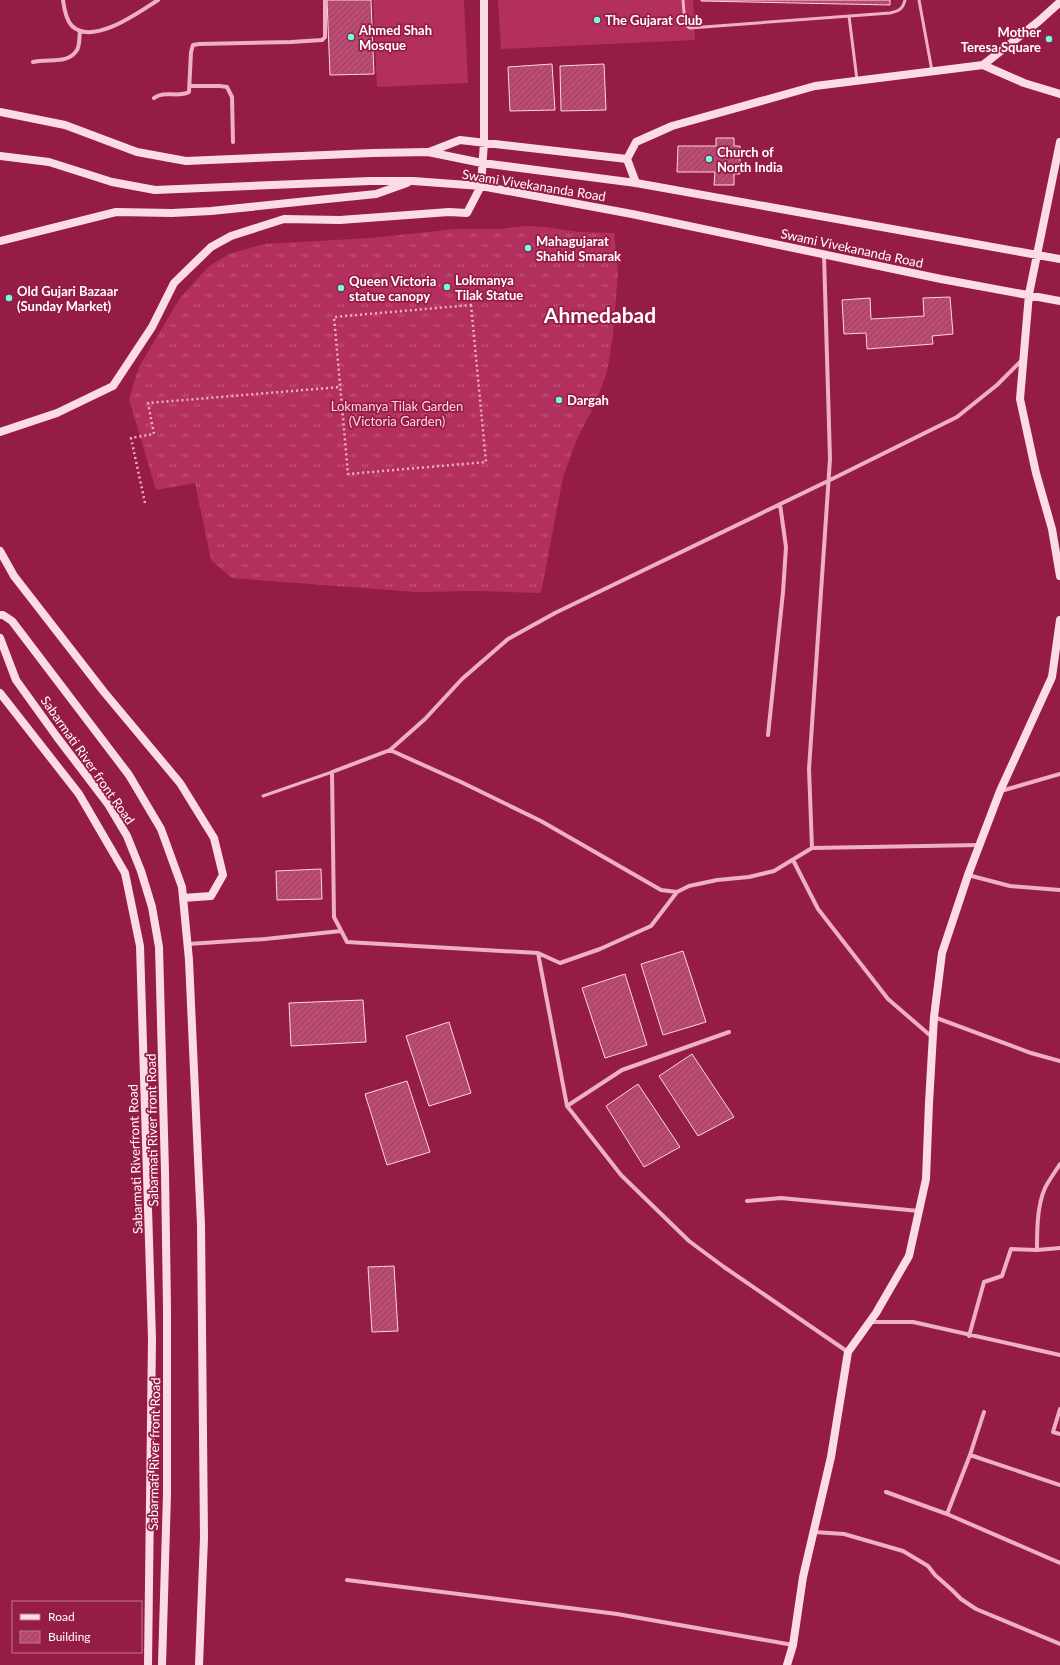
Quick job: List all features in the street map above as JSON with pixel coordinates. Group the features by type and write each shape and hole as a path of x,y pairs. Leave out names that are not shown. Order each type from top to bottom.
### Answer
{"main road":[{"path":"0,432 57,413 113,386 152,327 174,283 211,247 231,236 284,219 340,220 449,212 467,213 482,186 484,142 484,0"},
{"path":"636,183 627,159 636,142 672,126 815,86 982,65 1039,21 1060,2"},
{"path":"982,65 1024,83 1060,94"},
{"path":"0,112 65,124 137,152 186,161 428,152 482,163 636,183 1060,259"},
{"path":"428,152 460,140 627,159"},
{"path":"1060,142 1029,294 1020,399 1036,473 1052,529 1060,576"},
{"name":"Swami Vivekananda Road","path":"0,156 49,162 112,182 154,190 355,181 413,181 482,186 632,214 941,279 1029,294 1060,301"},
{"path":"0,241 116,212 172,213 212,211 376,194 413,181"},
{"path":"0,551 14,576 104,692 180,783 214,838 223,875 211,896 183,898"},
{"path":"0,615 12,621 129,775 161,829 182,887 188,944 201,1225 204,1538 200,1665"},
{"path":"787,1665 804,1577 831,1457 848,1352 869,1322 909,1256 926,1179 928,1103 934,1017 942,953 968,875 1000,791 1052,677 1060,620"},
{"name":"Sabarmati River front Road","path":"0,638 16,680 108,804 127,836 141,871 152,907 159,948 167,1308 167,1494 162,1665"},
{"name":"Sabarmati Riverfront Road","path":"0,694 79,794 125,873 140,946 152,1339 148,1665"}],"street":[{"path":"63,0 66,14 71,25 80,32 97,33 133,16 158,0"},
{"path":"154,98 162,94 185,94 189,92 191,52 193,46 199,44 322,40 325,37 325,0"},
{"path":"33,62 43,59 64,60 71,56 78,49 80,32"},
{"path":"190,86 226,87 232,97 233,142"},
{"path":"812,848 809,769 830,480 827,320 824,254"},
{"path":"979,845 812,848 774,871 749,877 689,886 677,892 651,926 600,949 560,963 538,953 347,942 334,917 332,772 390,750 425,718 462,679 508,638 555,613 957,417 997,385 1024,359"},
{"path":"768,735 783,592 786,547 780,504"},
{"path":"390,750 461,782 540,821 661,890 677,892"},
{"path":"1000,791 1060,774"},
{"path":"792,860 818,909 888,999 933,1037"},
{"path":"968,875 1010,886 1060,890"},
{"path":"188,944 257,940 341,931"},
{"path":"538,953 567,1106 621,1175 689,1241 724,1267 848,1352"},
{"path":"934,1017 1031,1053 1060,1061"},
{"path":"567,1106 622,1070 729,1032"},
{"path":"1037,1250 1040,1209 1045,1188 1060,1164"},
{"path":"747,1201 781,1198 919,1211"},
{"path":"969,1336 984,1282 1002,1276 1011,1249 1037,1250 1060,1248"},
{"path":"869,1322 913,1322 969,1336 1060,1355"},
{"path":"1060,1409 1053,1432 1060,1434"},
{"path":"946,1514 970,1455 984,1412"},
{"path":"970,1455 1060,1485"},
{"path":"886,1492 946,1514 1060,1563"},
{"path":"814,1532 844,1534 903,1551 928,1566 935,1575 961,1599 976,1609 1060,1644"},
{"path":"347,1580 617,1614 792,1645"}],"lane":[{"path":"683,0 685,25 690,28 898,11 902,8 905,0"},
{"path":"919,0 932,72"},
{"path":"850,16 857,81"},
{"path":"263,796 332,772"}],"path":[{"path":"472,305 486,462 348,474 340,387 334,317 472,305"},
{"path":"145,503 131,438 154,434 148,403 340,387"}],"green space":[{"path":"373,0 464,0 468,83 377,87"},
{"name":"The Gujarat Club","path":"498,0 693,0 695,40 501,49"},
{"name":"Lokmanya Tilak Garden (Victoria Garden)","path":"526,226 579,232 614,233 618,272 613,336 607,372 595,404 577,439 563,477 541,593 475,591 415,592 232,578 211,560 195,483 156,490 129,399 139,367 180,298 209,266 229,254 264,244 371,238 456,229 500,229"}],"building":[{"name":"Ahmed Shah Mosque","path":"327,0 371,0 374,74 330,75"},
{"path":"890,0 890,5 701,1"},
{"path":"552,64 555,110 510,111 508,67"},
{"path":"604,64 606,110 561,111 560,66"},
{"name":"Church of North India","path":"716,138 734,138 734,146 740,146 740,174 734,174 734,185 714,185 715,172 677,172 678,146 716,146"},
{"path":"950,297 953,334 932,336 933,344 867,349 866,333 844,334 842,300 870,298 871,319 924,316 923,298"},
{"path":"321,869 322,899 277,900 276,871"},
{"path":"683,951 706,1022 663,1035 641,964"},
{"path":"625,974 647,1045 605,1058 582,988"},
{"path":"363,1000 366,1042 291,1046 289,1003"},
{"path":"449,1022 471,1093 429,1106 406,1036"},
{"path":"692,1054 734,1117 698,1136 659,1076"},
{"path":"407,1081 430,1152 387,1165 365,1094"},
{"path":"638,1084 680,1147 644,1167 606,1106"},
{"path":"394,1266 398,1331 372,1332 368,1267"}],"place":[{"name":"The Gujarat Club","path":"597,20"},
{"name":"Ahmed Shah Mosque","path":"351,37"},
{"name":"Mother Teresa Square","path":"1049,39"},
{"name":"Church of North India","path":"709,159"},
{"name":"Mahagujarat Shahid Smarak","path":"528,248"},
{"name":"Lokmanya Tilak Statue","path":"447,287"},
{"name":"Queen Victoria statue canopy","path":"341,288"},
{"name":"Old Gujari Bazaar (Sunday Market)","path":"9,298"},
{"name":"Dargah","path":"559,400"}],"district":[{"name":"Ahmedabad","path":"600,314"}]}
